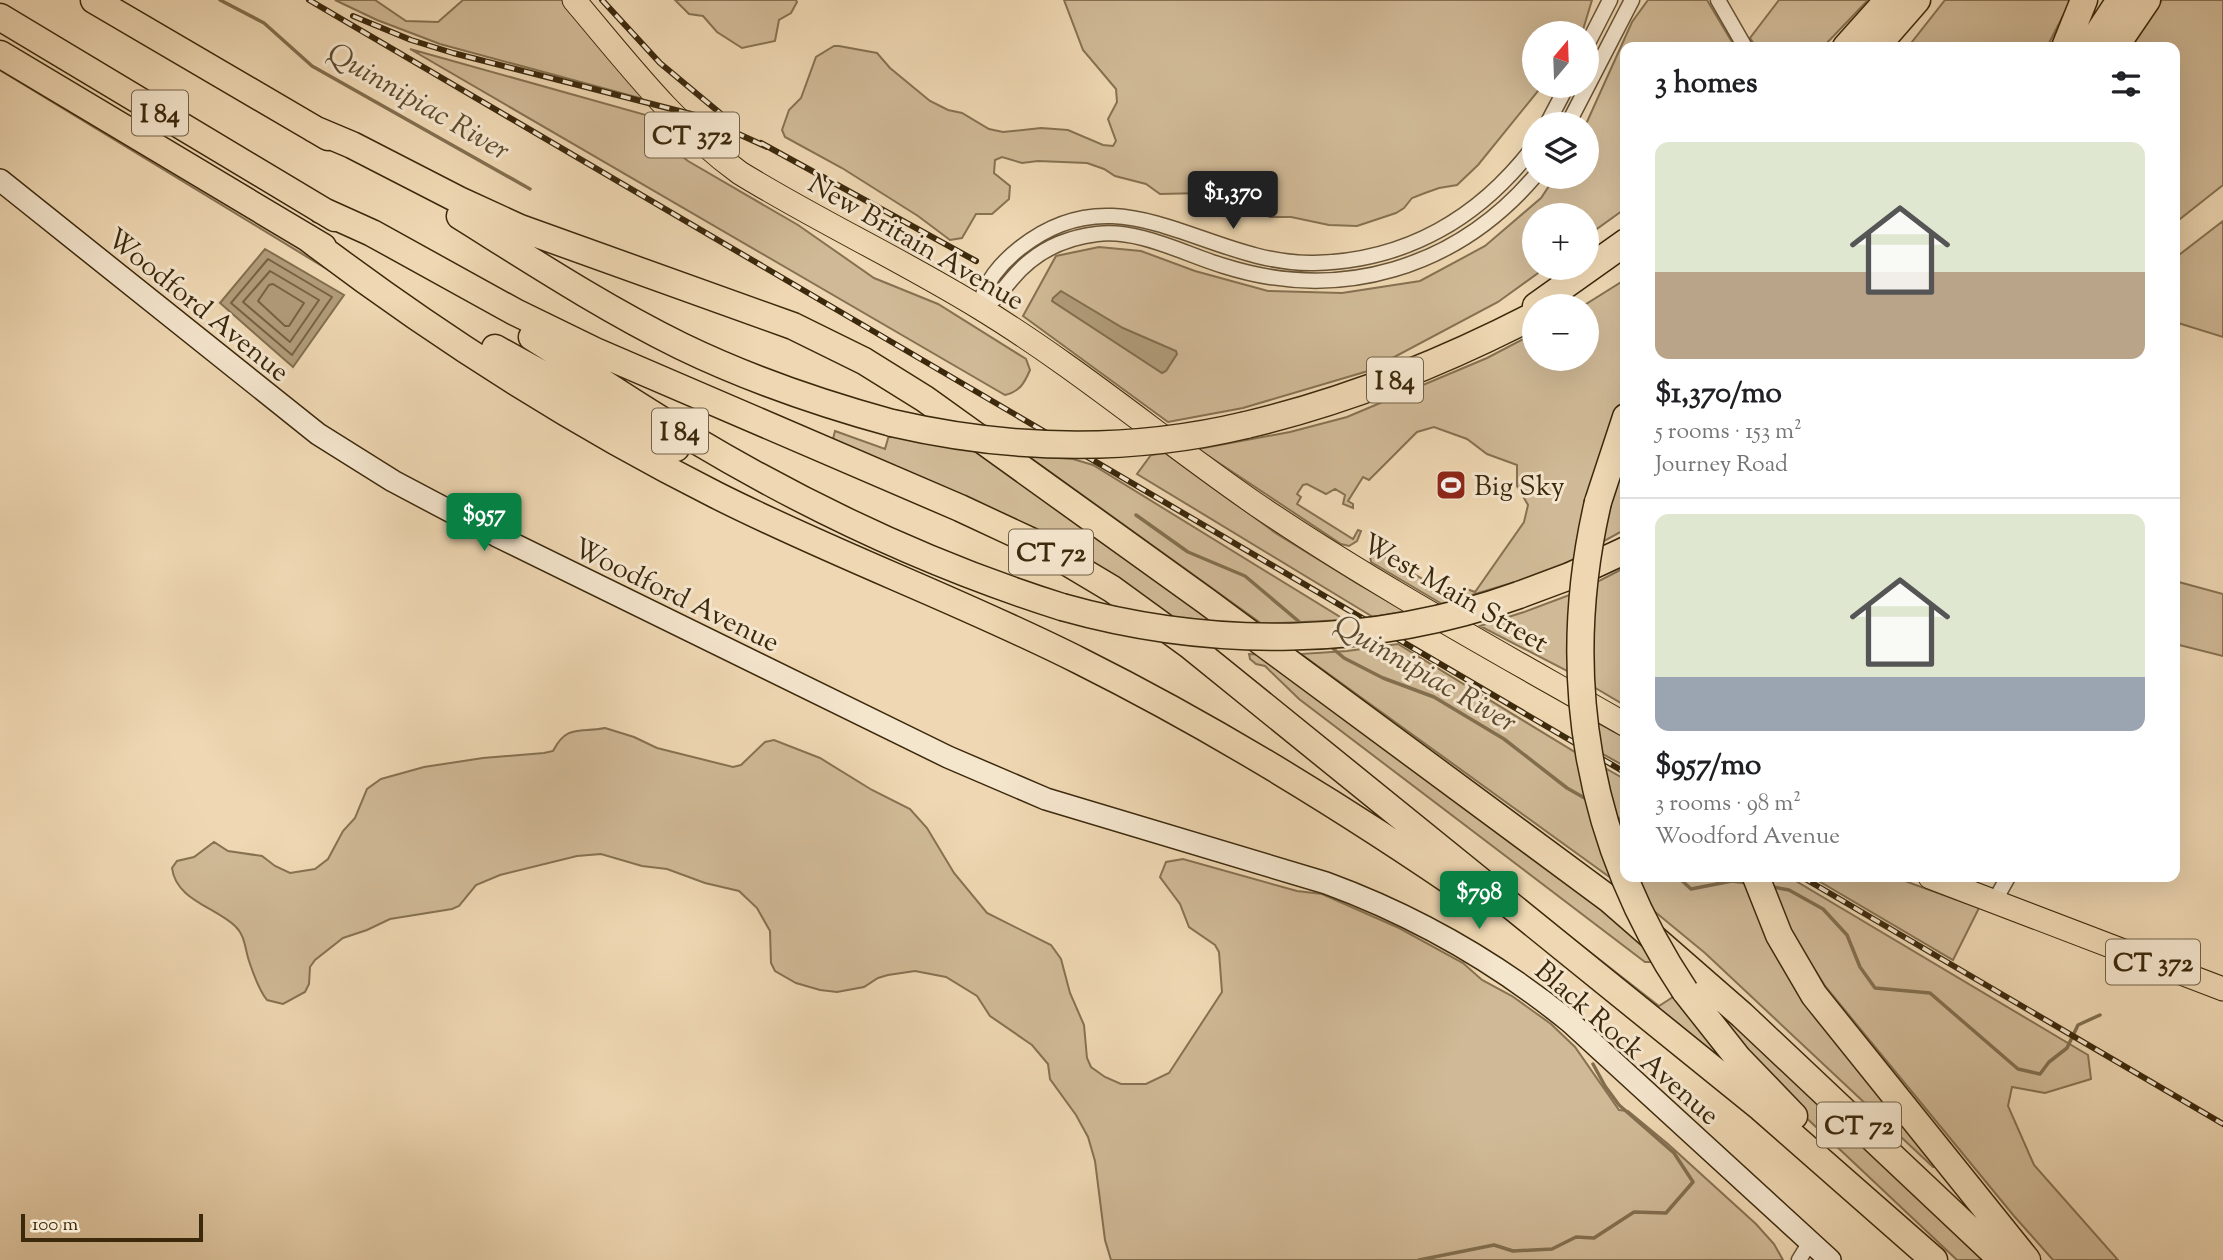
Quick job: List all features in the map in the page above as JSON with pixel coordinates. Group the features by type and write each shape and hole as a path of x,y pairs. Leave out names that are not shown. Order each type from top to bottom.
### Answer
{"highway":[{"name":"I 84","path":"94,0 661,335 751,377 892,423 979,439 1086,446 1166,441 1306,410 1378,387 1455,355 1522,318"},
{"path":"1850,42 1888,0"},
{"path":"1880,42 1917,0"},
{"path":"1900,42 1934,0"},
{"path":"2067,42 2084,0"},
{"path":"2092,42 2120,0"},
{"path":"2118,42 2147,0"},
{"name":"I 84","path":"0,17 503,318 699,443 800,498 894,543 996,586 1120,622 1177,632 1237,637 1291,637 1399,626 1459,614 1570,576 1620,553"},
{"path":"0,54 538,373 708,465 820,518 894,543"},
{"name":"CT 72","path":"314,129 520,228 793,326 864,361 925,399 1206,601 1609,899 1715,990 2002,1260"},
{"name":"CT 72","path":"321,209 372,233 561,335 645,374 989,522 1044,549 1130,600 1784,1128 1934,1260"},
{"path":"309,239 453,341 651,461 797,534 1051,647 1166,706 1280,771 1427,865 1505,919 1627,1011 1687,1049"},
{"path":"1556,294 1620,246"},
{"path":"1571,294 1620,266"},
{"path":"1620,433 1598,502 1586,562 1580,623 1581,694 1589,755 1603,817 1620,864"},
{"path":"1627,882 1653,938 1685,991 1727,1045 1761,1084 1947,1260"},
{"path":"1758,882 1776,928 1824,1008 2027,1260"}],"main road":[{"name":"New Britain Avenue","path":"574,0 666,106 713,153 773,193 980,308 1258,506"},
{"name":"West Main Street","path":"1258,506 1351,565 1620,722"},
{"name":"CT 372","path":"1943,882 2223,989"}],"street":[{"path":"1600,21 1611,0"},
{"path":"1575,112 1632,0"},
{"path":"1718,0 1742,42"},
{"path":"980,308 988,284 1001,267 1052,225 1099,215 1122,215 1229,248 1283,261 1339,262 1389,251 1435,233 1476,207 1507,179 1522,161"},
{"name":"Woodford Avenue","path":"0,180 292,415 364,465 497,536 902,737 1046,799"},
{"path":"980,308 992,302 1012,278 1042,252 1059,243 1100,233 1143,239 1233,269 1281,279 1341,280 1382,272 1420,260 1465,237 1505,208 1523,189"},
{"name":"Black Rock Avenue","path":"1046,799 1326,883 1388,908 1451,939 1530,990 1570,1022 1805,1251 1830,1260"},
{"path":"1994,902 2005,882"}],"shaded area":[{"path":"335,0 375,0 406,21 438,22 463,0 565,0 647,100 440,44 377,20"},
{"path":"675,0 797,2 791,13 779,20 775,41 742,48 717,32 703,16 689,14"},
{"path":"1064,0 1592,0 1586,21 1522,21 1522,98 1532,98 1478,165 1457,185 1439,188 1412,198 1396,213 1357,226 1329,225 1291,217 1270,217 1242,204 1202,193 1160,194 1146,184 1115,176 1087,163 1022,163 1002,157 995,160 994,173 1010,186 1009,199 992,214 976,214 962,238 950,240 918,216 842,168 785,137 782,130 789,110 801,98 816,57 834,46 839,46 877,53 890,68 930,101 948,110 962,113 989,129 1003,132 1041,128 1068,130 1103,145 1113,146 1116,141 1108,119 1117,102 1116,89 1083,50"},
{"path":"1648,0 1707,0 1732,42 1623,42 1632,22"},
{"path":"1779,0 1868,0 1828,42 1753,42 1750,38"},
{"path":"1945,0 2071,0 2050,42 1912,42"},
{"path":"2162,0 2223,0 2223,185 2180,219 2180,42 2133,42"},
{"path":"410,49 646,115 666,144 688,161 798,225 874,278 938,304 1026,359 1030,370 1026,379 1018,389 1005,395"},
{"path":"1620,49 1620,212 1599,227 1599,203 1535,203 1547,189 1599,189 1599,112 1591,112"},
{"path":"0,64 273,228 363,291 0,70"},
{"path":"1522,214 1522,280 1528,280 1498,302 1368,371 1243,408 1168,422 1023,316 1056,256 1099,247 1141,251 1195,271 1268,291 1342,293 1420,281 1485,246"},
{"path":"2223,221 2223,337 2180,324 2180,254"},
{"path":"1620,283 1620,408 1607,437 1576,559 1515,582 1442,604 1371,562 1369,549 1376,540 1378,543 1374,551 1456,598 1464,588 1475,592 1524,522 1528,505 1517,486 1517,465 1487,454 1467,439 1434,427 1417,432 1369,480 1363,477 1348,501 1353,504 1353,508 1343,504 1345,495 1335,489 1326,494 1307,484 1303,485 1297,494 1301,497 1297,504 1353,539 1358,530 1361,531 1357,541 1349,546 1341,544 1198,449 1290,432 1347,417 1487,358 1522,340 1522,371 1599,371 1599,296"},
{"path":"835,431 885,449 889,435 989,454 1221,622 1168,617 832,443"},
{"path":"1166,453 1277,534 1408,611 1373,617 1137,474 1151,455"},
{"path":"1028,456 1073,459 1093,465 1345,620 1262,624"},
{"path":"1620,462 1620,532 1597,545"},
{"path":"1620,570 1620,702 1587,683 1591,585"},
{"path":"2180,582 2223,594 2223,656 2180,645"},
{"path":"1572,594 1569,672 1480,626 1524,612"},
{"path":"1398,644 1578,754 1615,881 1301,654"},
{"path":"1249,654 1267,655 1640,935 1655,962 1645,962 1299,699 1265,666 1250,659"},
{"path":"1591,719 1620,735 1620,764 1596,750"},
{"path":"605,728 657,748 733,767 741,765 765,742 774,740 820,758 872,790 910,809 927,828 954,873 987,913 1051,945 1061,959 1070,993 1084,1025 1087,1058 1091,1067 1121,1084 1146,1084 1169,1073 1222,992 1219,952 1215,945 1189,927 1180,904 1160,877 1166,862 1183,859 1297,891 1322,894 1399,928 1463,963 1482,980 1512,996 1551,1024 1575,1047 1619,1110 1628,1111 1668,1144 1756,1224 1774,1244 1783,1260 1111,1260 1105,1240 1095,1161 1088,1137 1050,1079 1048,1064 1032,1045 990,1016 977,996 946,977 915,971 888,975 864,987 837,992 796,983 775,971 771,963 770,931 757,908 739,891 705,883 667,869 642,866 601,854 577,856 500,875 476,885 459,906 452,909 390,919 343,938 310,967 309,984 305,992 283,1004 267,1000 264,996 238,930 227,919 188,895 175,879 172,868 177,861 194,857 214,842 228,851 262,856 290,873 315,869 328,859 343,831 355,818 367,789 381,779 424,767 553,751 558,742 569,733"},
{"path":"1598,764 1620,777 1620,839"},
{"path":"1635,882 1752,882 1940,1167 1933,1167 1705,953 1643,902"},
{"path":"1769,882 1797,882 2088,1055 2091,1079 2045,1093 2012,1087 2008,1106 2034,1165 2118,1260 2053,1260 1825,986 1786,924"},
{"path":"1820,882 1908,882 1979,908 1953,960"},
{"path":"1563,931 1659,1006 1676,995 1738,1072"},
{"path":"1698,986 1990,1260 1957,1260 1798,1110 1749,1059"}],"water":[{"path":"265,249 344,295 293,367 220,303"},
{"path":"1061,291 1123,328 1176,351 1177,354 1166,371 1162,373 1052,301"}],"waterway":[{"name":"Quinnipiac River","path":"220,0 264,23 312,66 530,189"},
{"name":"Quinnipiac River","path":"1136,515 1188,552 1245,576 1303,625"},
{"name":"Quinnipiac River","path":"1329,645 1344,658 1383,678 1434,697 1504,739 1567,788 1588,800"},
{"name":"Quinnipiac River","path":"1616,817 1620,819"},
{"name":"Quinnipiac River","path":"1683,882 1691,889 1727,882"},
{"name":"Quinnipiac River","path":"1740,882 1748,883"},
{"name":"Quinnipiac River","path":"1773,887 1789,890 1823,909 1847,935 1860,967 1875,988 1930,993 2018,1069 2040,1074 2049,1062 2067,1048 2078,1025 2100,1015"},
{"path":"1419,1260 1494,1245 1513,1251 1552,1249 1576,1237 1594,1238 1634,1212 1666,1213 1693,1182 1674,1153 1619,1105 1593,1064"}],"railway":[{"path":"309,0 1620,769"},
{"path":"602,0 660,63 732,123"},
{"path":"353,16 411,40 453,53 699,116 767,147"},
{"path":"761,143 976,261"},
{"path":"1811,882 2223,1124"}],"place":[{"name":"Big Sky","path":"1451,485"}]}
